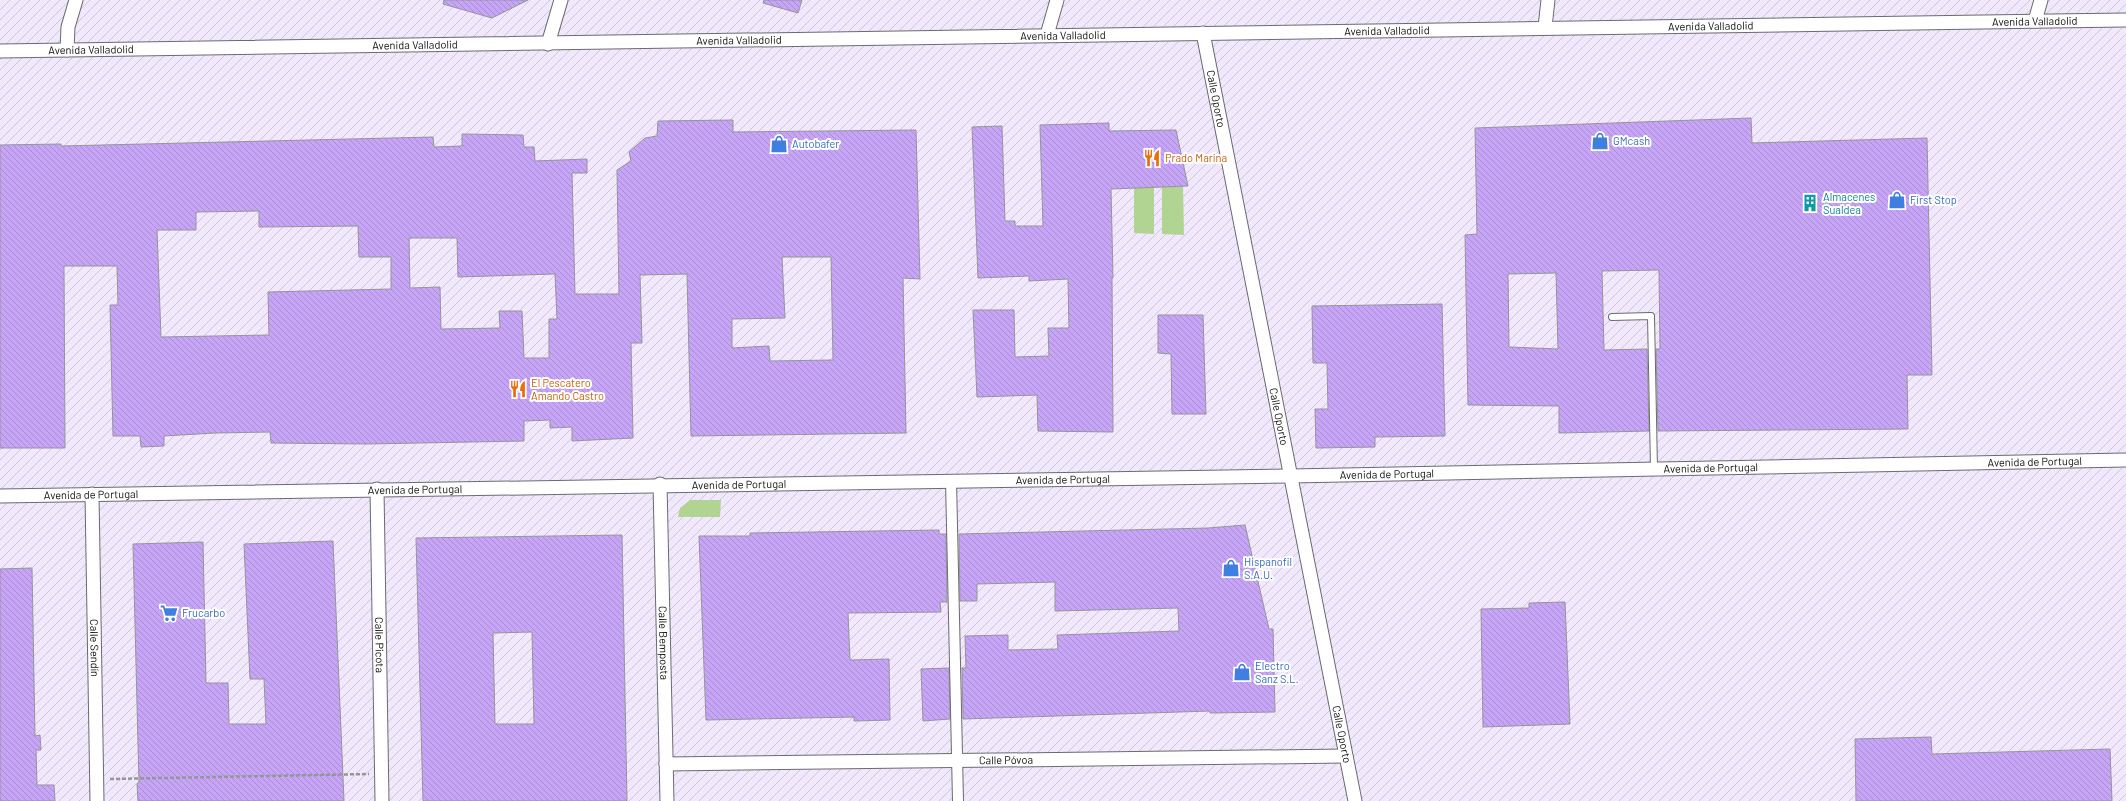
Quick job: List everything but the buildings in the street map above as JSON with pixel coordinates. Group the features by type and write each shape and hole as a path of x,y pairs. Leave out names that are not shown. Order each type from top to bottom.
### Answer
{"street":[{"path":"67,50 68,27 76,0"},
{"path":"548,44 561,0"},
{"path":"1047,35 1057,0"},
{"path":"1544,28 1548,0"},
{"path":"2035,21 2041,0"},
{"name":"Avenida Valladolid","path":"0,51 2126,20"},
{"name":"Calle Oporto","path":"1204,33 1355,801"},
{"name":"Avenida de Portugal","path":"0,496 660,484 1291,476 2126,460"},
{"path":"951,480 958,801"},
{"name":"Calle Bemposta","path":"660,484 667,801"},
{"name":"Calle Picota","path":"377,489 382,801"},
{"name":"Calle Sendín","path":"92,494 97,801"},
{"name":"Calle Póvoa","path":"666,764 1346,756"}],"lane":[{"path":"1612,317 1651,316 1654,469"}],"path":[{"path":"96,779 382,774"}],"shaded area":[{"path":"0,0 2126,0 2126,801 0,801"}],"green space":[{"path":"1183,186 1184,235 1162,234 1162,187"},
{"path":"1154,187 1154,234 1134,233 1134,188"},
{"path":"690,500 721,500 720,517 678,517 680,508"}],"place":[{"name":"GMcash","path":"1600,141"},
{"name":"Autobafer","path":"779,144"},
{"name":"Prado Marina","path":"1152,158"},
{"name":"First Stop","path":"1897,200"},
{"name":"Almacenes Sualdea","path":"1810,203"},
{"name":"El Pescatero Amando Castro","path":"518,389"},
{"name":"Hispanofil S.A.U.","path":"1231,568"},
{"name":"Frucarbo","path":"169,613"},
{"name":"Electro Sanz S.L.","path":"1242,672"}]}
